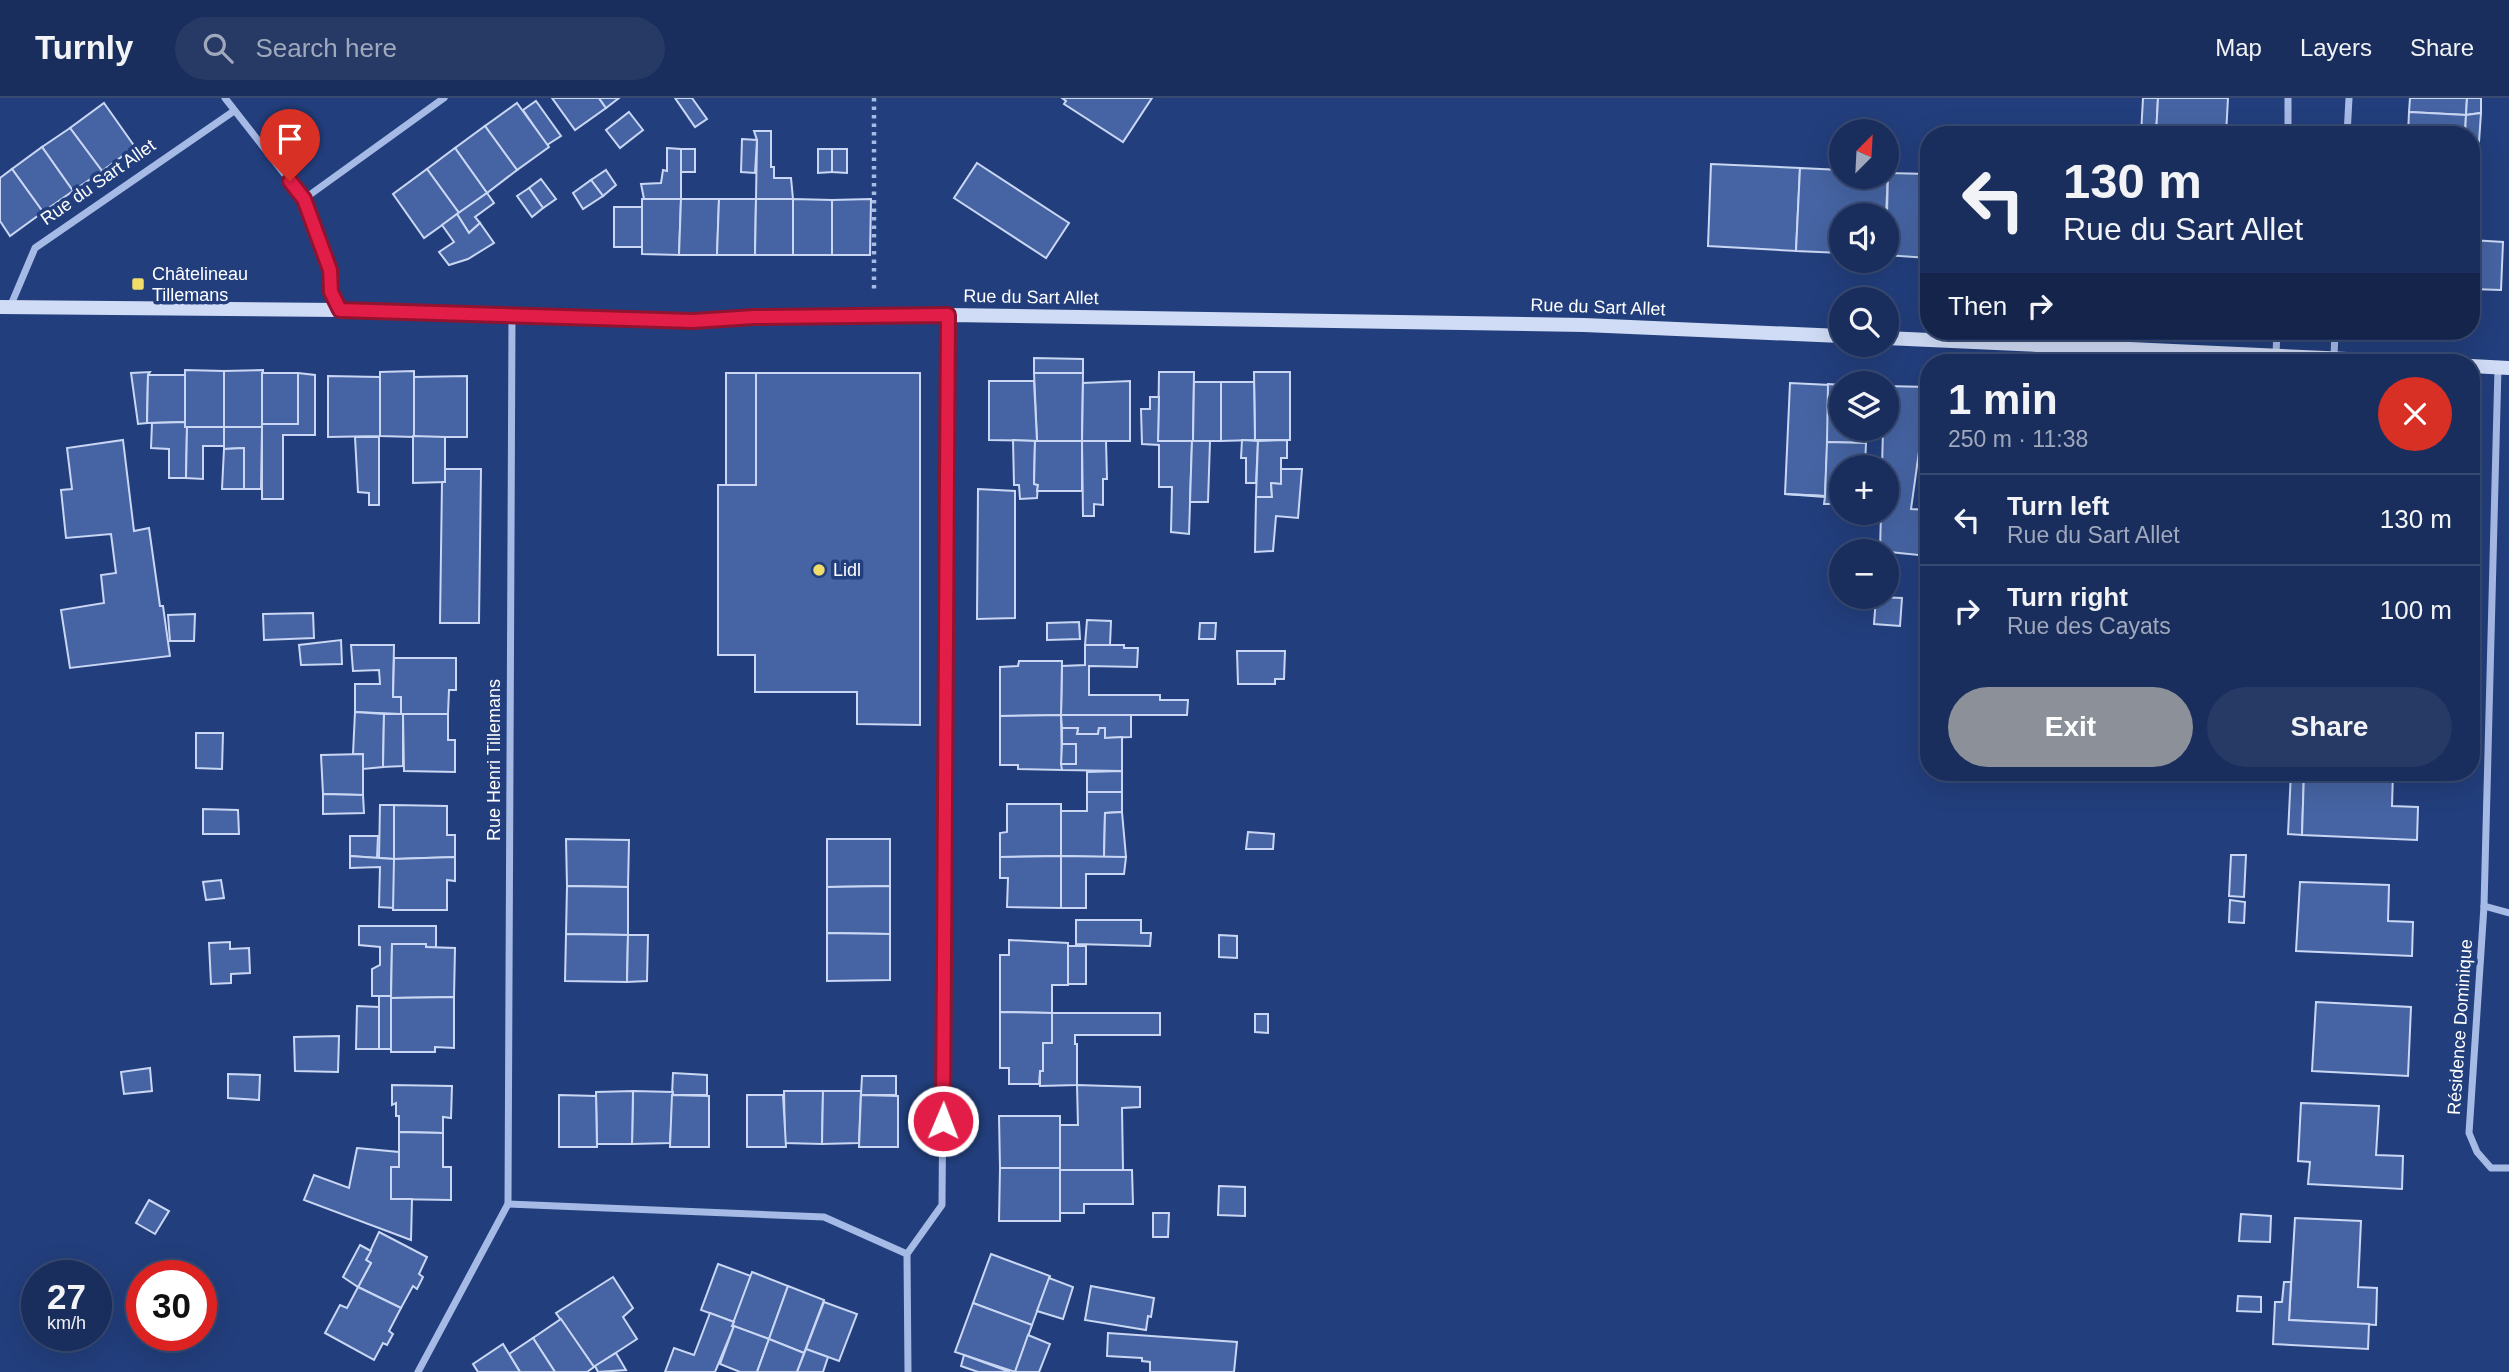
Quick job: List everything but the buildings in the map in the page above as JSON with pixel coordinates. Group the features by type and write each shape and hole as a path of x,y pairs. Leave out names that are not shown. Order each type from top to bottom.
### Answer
{"street":[{"path":"225,98 304,199 330,270 331,292 340,310"},
{"path":"304,199 444,98"},
{"path":"2288,98 2288,126"},
{"path":"2347,126 2349,98"},
{"name":"Rue du Sart Allet","path":"234,111 35,248 5,307 340,310 693,321 754,317 948,315 1584,325 1829,335"},
{"path":"908,1372 907,1254 942,1205 948,315"},
{"name":"Rue Henri Tillemans","path":"418,1372 508,1204 512,316"},
{"path":"1899,339 1920,339"},
{"path":"1935,340 2276,354 2277,340"},
{"path":"2480,366 2504,367"},
{"name":"Résidence Dominique","path":"2504,367 2484,906 2469,1133 2477,1152 2491,1168 2509,1168"},
{"path":"2484,906 2509,913"},
{"path":"508,1204 824,1217 907,1254"}],"path":[{"path":"874,98 875,316"}],"place":[{"name":"Châtelineau Tillemans","path":"138,284"},
{"name":"Lidl","path":"819,570"}],"route":[{"path":"290,181 304,199 330,270 331,292 340,310 693,321 754,317 948,315 943,1121"}]}
